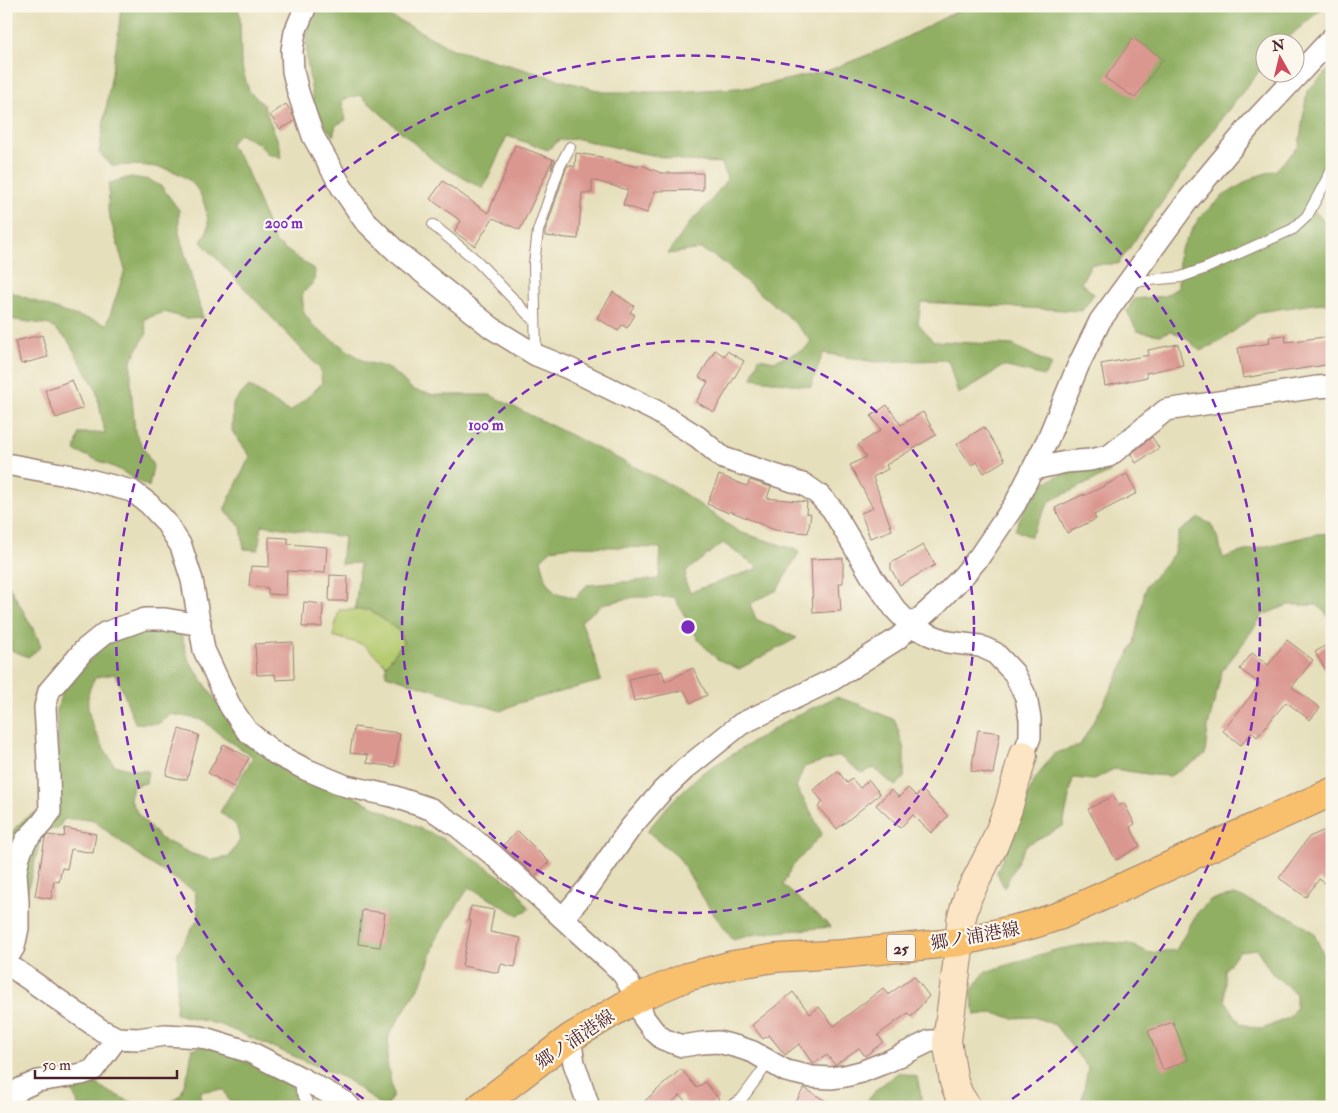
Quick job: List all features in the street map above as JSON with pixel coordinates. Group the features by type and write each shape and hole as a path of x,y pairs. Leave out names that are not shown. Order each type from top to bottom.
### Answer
{"main road":[{"name":"郷ノ浦港線","path":"480,1107 570,1038 637,998 688,977 732,965 776,958 841,954 960,942 1031,926 1059,916 1332,792"}],"street":[{"path":"306,6 295,32 292,50 293,72 313,136 341,186 364,220 396,251 492,328 536,355 568,368 656,411 698,437 723,458 805,485 818,494 832,509 872,577 895,609 911,626 948,642 980,646 995,653 1014,673 1026,697 1030,718 1030,736 1008,809 994,845 968,896 961,920 960,942 947,1041 954,1082 959,1095 967,1107"},
{"path":"563,918 588,888 631,826 684,769 741,724 832,680 898,639 964,575 979,557 1015,504 1034,469 1078,366 1100,321 1189,199 1250,126 1332,38"},
{"path":"1034,469 1066,462 1110,456 1166,410 1332,386"},
{"path":"6,464 78,477 132,491 149,504 165,522 181,546 192,580 204,650 230,706 247,731 276,754 304,769 346,786 392,796 432,809 457,826 492,854 623,974 637,998 644,1018 663,1039 682,1046 718,1042 753,1052 786,1071 812,1077 831,1078 861,1072 930,1041 947,1041"},
{"path":"200,622 188,623 165,619 145,619 105,632 84,650 49,691 45,707 50,775 50,812 26,840 19,856 16,872 18,928 14,947 6,961 100,1030 117,1038 138,1039 165,1035 201,1037 250,1052 345,1102 350,1107"},
{"path":"6,1099 22,1088 38,1081 82,1074 93,1070 117,1038"},
{"path":"570,1038 574,1063 589,1107"}],"lane":[{"path":"536,355 534,264 538,231 560,166 570,147"},
{"path":"1128,282 1181,277 1206,268 1293,229 1307,216 1332,170"},
{"path":"434,225 476,260 535,322"},
{"path":"729,1107 741,1100 769,1062"},
{"path":"301,1078 300,1091 310,1107"}],"green space":[{"path":"121,6 238,6 241,64 249,91 263,104 280,146 281,158 268,154 258,143 239,134 230,144 245,166 276,243 315,270 314,282 302,294 304,313 315,328 365,362 386,367 413,390 435,395 490,395 673,486 739,532 800,551 777,590 750,604 756,619 797,638 739,669 717,659 699,641 674,597 635,597 603,604 581,621 595,658 601,681 518,703 501,711 386,675 386,665 403,643 400,632 370,610 355,610 360,563 341,564 344,537 262,525 258,550 244,549 241,527 224,510 250,456 232,431 233,403 249,386 290,412 322,383 320,369 201,242 207,230 208,221 202,198 187,178 164,168 138,165 113,166 99,153","holes":["723,543 759,568 690,592 685,581 686,571","571,546 661,548 659,579 587,585 575,598 554,592 546,579 541,559 552,549"]},
{"path":"323,6 369,6 452,49 604,92 673,92 753,87 827,71 885,48 967,6 1325,6 1295,32 1256,32 1256,75 1221,119 1118,264 1091,264 1081,283 1094,294 1082,311 921,302 918,323 933,341 1013,345 1052,365 1044,376 1003,366 958,394 948,360 875,362 823,353 811,387 752,378 759,358 774,361 805,349 811,341 791,319 719,259 701,249 668,254 691,221 710,202 727,179 722,163 686,161 578,139 559,140 548,150 507,136 483,189 435,162 360,95 342,100 346,120 336,125 333,136 315,113 307,61 306,39 314,14"},
{"path":"1332,66 1332,172 1309,204 1332,231 1332,305 1321,303 1259,312 1221,341 1200,351 1186,338 1171,331 1160,335 1137,331 1127,311 1134,299 1164,296 1178,288 1179,252 1200,217 1223,196 1254,177 1276,170 1299,146 1307,91"},
{"path":"131,177 150,180 162,187 179,210 179,233 203,318 187,319 165,312 144,319 147,333 131,360 131,387 135,432 153,466 149,487 116,468 75,451 79,433 105,433 96,389 67,339 50,325 8,319 6,321 6,290 63,312 107,324 125,270 108,211 109,183"},
{"path":"1102,463 1111,472 1050,501 1030,537 1015,530 1023,511 1044,483 1066,472"},
{"path":"1199,518 1211,524 1218,539 1223,558 1317,534 1332,533 1332,620 1317,605 1288,605 1263,615 1222,671 1208,727 1205,755 1170,776 1114,769 1093,780 1073,778 1063,826 1026,845 1004,888 997,872 1034,781 1053,754 1080,745 1102,707 1134,643 1146,586 1173,555 1179,532"},
{"path":"6,580 37,636 41,647 28,657 11,650 11,640 6,638"},
{"path":"370,609 400,632 403,643 386,665 364,645 333,636 339,610"},
{"path":"158,627 182,636 188,659 232,724 346,793 447,841 516,887 529,909 518,915 469,887 437,937 423,980 389,1035 387,1062 393,1094 387,1107 383,1107 346,1079 221,1025 176,1014 178,952 199,917 195,891 149,863 91,819 64,819 58,829 43,830 24,904 6,943 6,842 30,815 42,810 58,749 57,710 63,687 105,645 131,633","holes":["115,674 135,723 158,724 171,714 203,720 218,733 253,757 220,812 236,825 240,840 229,857 212,860 192,854 160,838 138,814 130,799 133,786 146,783 148,771 132,770 114,765 96,733 89,711 88,699 90,688 96,677"]},
{"path":"836,697 895,720 904,750 904,778 895,786 874,768 862,773 839,756 804,767 796,787 822,834 792,867 783,885 831,927 756,934 733,940 712,912 678,857 647,831 672,801 702,773 795,716"},
{"path":"1235,895 1294,919 1313,932 1332,972 1332,1107 1079,1107 1088,1068 1055,1025 1034,1017 1012,1018 993,1013 975,1015 971,991 985,972 1055,950 1087,944 1105,942 1129,944 1150,953 1176,950 1197,913 1210,900","holes":["1257,949 1270,971 1296,994 1296,1008 1288,1018 1262,1029 1241,1024 1225,1000 1225,970 1239,951"]},
{"path":"205,1045 285,1077 296,1092 302,1107 267,1107 229,1101 224,1090 201,1091 200,1107 163,1107 181,1094 189,1070 192,1049"},
{"path":"899,1072 917,1077 922,1100 917,1107 862,1107 878,1088"},
{"path":"66,1084 97,1084 109,1092 136,1104 160,1107 78,1107 72,1092 59,1089"}],"building":[{"path":"1133,38 1163,59 1135,98 1105,78"},
{"path":"286,104 295,121 280,129 270,115"},
{"path":"515,145 553,159 520,230 493,218 475,246 454,232 461,221 430,199 443,181 488,213"},
{"path":"576,153 602,157 637,167 639,164 661,173 703,173 703,190 655,191 647,213 623,205 628,190 592,180 592,193 582,193 578,239 545,236 566,169 568,165 575,167"},
{"path":"613,292 634,306 630,312 635,315 627,328 622,325 618,331 597,318"},
{"path":"42,335 48,357 21,364 15,341"},
{"path":"1285,335 1286,342 1332,336 1332,364 1243,378 1238,348 1270,343 1269,337"},
{"path":"1178,344 1183,365 1146,373 1147,377 1105,386 1101,364 1149,355 1148,350"},
{"path":"715,350 724,356 727,351 744,361 714,412 696,402 708,382 699,377"},
{"path":"72,380 83,408 56,418 45,390"},
{"path":"887,405 901,425 923,412 936,435 886,465 888,469 873,477 892,530 870,538 861,513 873,508 850,465 866,457 858,445 881,430 871,416"},
{"path":"984,427 1005,460 984,473 977,462 971,465 957,444"},
{"path":"1152,437 1159,448 1136,463 1131,454"},
{"path":"1127,474 1137,493 1094,515 1096,519 1067,533 1055,508 1084,494 1084,496"},
{"path":"719,475 747,486 750,480 771,487 767,498 807,502 806,513 811,514 808,533 775,530 730,511 729,513 707,504"},
{"path":"269,537 288,538 288,544 327,547 325,573 287,571 286,595 268,594 268,588 249,586 251,566 269,567"},
{"path":"923,545 935,565 900,585 891,569 891,563"},
{"path":"843,558 843,583 839,583 841,611 813,613 811,559"},
{"path":"330,575 348,576 347,601 329,601"},
{"path":"304,602 323,604 322,627 302,627"},
{"path":"1287,640 1313,660 1292,687 1320,708 1310,720 1286,702 1257,737 1252,732 1241,745 1223,731 1260,684 1240,669 1252,653 1268,665"},
{"path":"293,642 294,679 276,680 275,674 257,675 255,644"},
{"path":"1332,642 1332,681 1315,652"},
{"path":"693,668 707,695 691,703 684,690 634,701 629,679 662,671 665,682"},
{"path":"354,727 400,733 395,767 367,763 368,755 350,753"},
{"path":"179,729 199,735 187,779 166,775"},
{"path":"978,730 1000,733 993,774 971,771"},
{"path":"224,744 249,758 233,787 208,773"},
{"path":"838,771 847,783 852,779 860,788 869,780 880,794 837,829 818,807 823,802 813,790"},
{"path":"908,788 916,796 922,790 948,816 931,833 913,815 900,828 876,805 891,790 899,797"},
{"path":"1113,796 1119,806 1124,803 1135,824 1130,827 1140,846 1116,860 1088,809"},
{"path":"1332,827 1332,874 1325,883 1319,879 1306,897 1279,878 1309,837"},
{"path":"65,828 96,834 93,853 71,849 67,869 62,868 59,882 54,881 51,899 35,896 45,838 48,835 64,837"},
{"path":"518,831 549,862 535,876 502,846"},
{"path":"471,906 494,910 490,932 521,938 515,967 501,964 499,973 462,966 471,921 468,920"},
{"path":"362,910 385,913 380,947 358,944"},
{"path":"914,976 929,996 911,1017 908,1013 878,1035 883,1042 865,1056 859,1048 835,1065 827,1055 813,1064 799,1044 785,1055 769,1035 763,1039 752,1025 793,992 810,1014 819,1007 834,1026 883,988 888,995"},
{"path":"1173,1022 1188,1060 1163,1070 1148,1031"},
{"path":"681,1069 697,1088 705,1082 719,1099 709,1107 690,1107 680,1095 667,1107 638,1107"},
{"path":"804,1088 836,1107 793,1107"}]}
